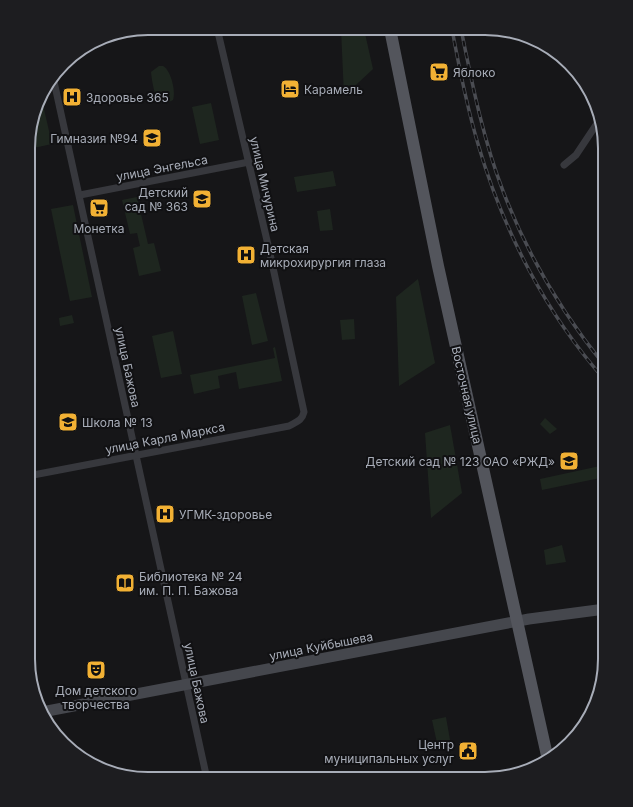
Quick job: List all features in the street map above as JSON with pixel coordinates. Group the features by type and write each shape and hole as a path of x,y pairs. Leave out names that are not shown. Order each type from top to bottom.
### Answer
{"main road":[{"name":"Восточная улица","path":"391,35 438,266 547,754"},
{"name":"улица Куйбышева","path":"48,711 517,621 598,609"}],"street":[{"name":"улица Мичурина","path":"219,35 275,274 304,412 303,417"},
{"name":"улица Бажова","path":"55,84 205,772"},
{"path":"564,165 576,155 596,126"},
{"name":"улица Энгельса","path":"80,195 249,162"},
{"name":"улица Карла Маркса","path":"35,475 289,426 303,417"}],"shaded area":[{"path":"341,35 365,35 373,69 344,96"},
{"path":"159,66 166,68 172,82 174,96 173,100 167,103 160,103 154,88 151,72"},
{"path":"211,103 219,140 200,144 192,107"},
{"path":"43,107 52,144 35,148 39,118"},
{"path":"333,171 336,186 297,192 294,177"},
{"path":"137,197 148,244 154,243 161,271 139,276 133,248 140,246 137,233 130,234 122,200"},
{"path":"73,205 92,297 70,301 51,209"},
{"path":"330,209 333,230 320,231 317,211"},
{"path":"418,279 435,363 399,386 396,297"},
{"path":"256,293 268,341 252,345 242,296"},
{"path":"72,315 74,323 60,326 59,318"},
{"path":"354,319 355,339 342,340 340,320"},
{"path":"173,331 182,374 161,378 152,336"},
{"path":"275,347 282,381 239,389 236,372 218,376 220,388 194,394 190,375 275,358 273,348"},
{"path":"35,369 36,373 35,389"},
{"path":"545,418 557,429 550,434 540,424"},
{"path":"450,425 462,493 431,518 425,433"},
{"path":"598,466 598,478 542,490 540,479"},
{"path":"562,545 566,562 546,565 544,550"},
{"path":"446,717 450,740 437,743 432,720"}],"railway":[{"path":"453,35 470,116 488,176 500,208 529,270 545,299 564,327 598,371"},
{"path":"462,35 484,131 503,191 534,260 560,304 598,357"}],"place":[{"name":"Яблоко","path":"439,72"},
{"name":"Карамель","path":"290,89"},
{"name":"Здоровье 365","path":"72,97"},
{"name":"Гимназия №94","path":"152,138"},
{"name":"Детский сад № 363","path":"202,199"},
{"name":"Монетка","path":"99,208"},
{"name":"Детская микрохирургия глаза","path":"246,255"},
{"name":"Школа № 13","path":"68,422"},
{"name":"Детский сад № 123 ОАО «РЖД»","path":"569,461"},
{"name":"УГМК-здоровье","path":"165,514"},
{"name":"Библиотека № 24 им. П. П. Бажова","path":"125,583"},
{"name":"Дом детского творчества","path":"96,670"},
{"name":"Центр муниципальных услуг","path":"468,751"}]}
